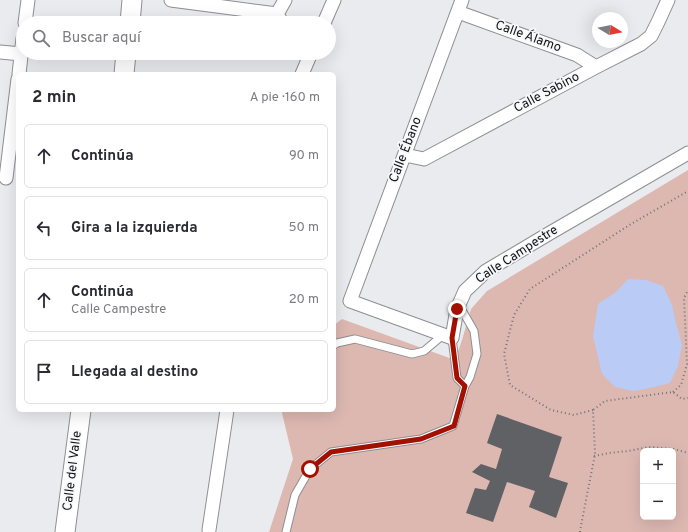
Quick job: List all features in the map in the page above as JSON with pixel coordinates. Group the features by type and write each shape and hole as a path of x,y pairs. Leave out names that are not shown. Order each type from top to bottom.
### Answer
{"street":[{"path":"26,16 28,0"},
{"path":"131,16 132,0"},
{"path":"172,0 262,16"},
{"path":"280,16 285,0"},
{"path":"327,16 334,0"},
{"name":"Calle Sabino","path":"405,155 424,159 641,44 651,36 668,0"},
{"name":"Calle Álamo","path":"460,6 577,55 596,67"},
{"name":"Calle Ébano","path":"448,337 350,301 460,6"},
{"path":"0,52 16,54"},
{"path":"19,72 20,60"},
{"path":"124,72 125,60"},
{"path":"8,178 16,99"},
{"name":"Calle Campestre","path":"448,337 457,309 465,291 486,271 688,153"},
{"name":"Calle del Valle","path":"65,532 81,412"},
{"path":"209,530 227,412"}],"lane":[{"path":"286,532 295,495 310,469 331,452 421,439 454,426 465,386 470,377 477,354 474,331 459,305"},
{"path":"336,344 355,339 412,354 424,351 448,337 457,378 465,386"}],"path":[{"path":"688,191 631,224 530,289 514,315 504,354 510,385 551,410 574,415 593,410 605,401 673,392 681,385 687,364 684,298 688,290"},
{"path":"673,392 682,399 688,398"},
{"path":"580,532 594,456 593,410"},
{"path":"594,456 649,447 674,449 688,453"}],"shaded area":[{"path":"688,170 688,532 269,532 293,459 282,412 336,412 336,324 342,319 455,360 471,309 487,291"}],"water":[{"path":"628,279 646,280 663,286 672,305 682,345 678,366 670,383 634,391 615,387 602,374 593,336 598,304 616,292"}],"building":[{"path":"497,414 562,437 549,477 568,483 556,518 529,507 535,491 507,482 493,522 466,513 475,488 486,490 490,481 472,472 481,464 496,469 502,449 487,443"}],"route":[{"path":"310,469 331,452 421,439 454,426 465,386 457,378 452,338 457,309"}]}
